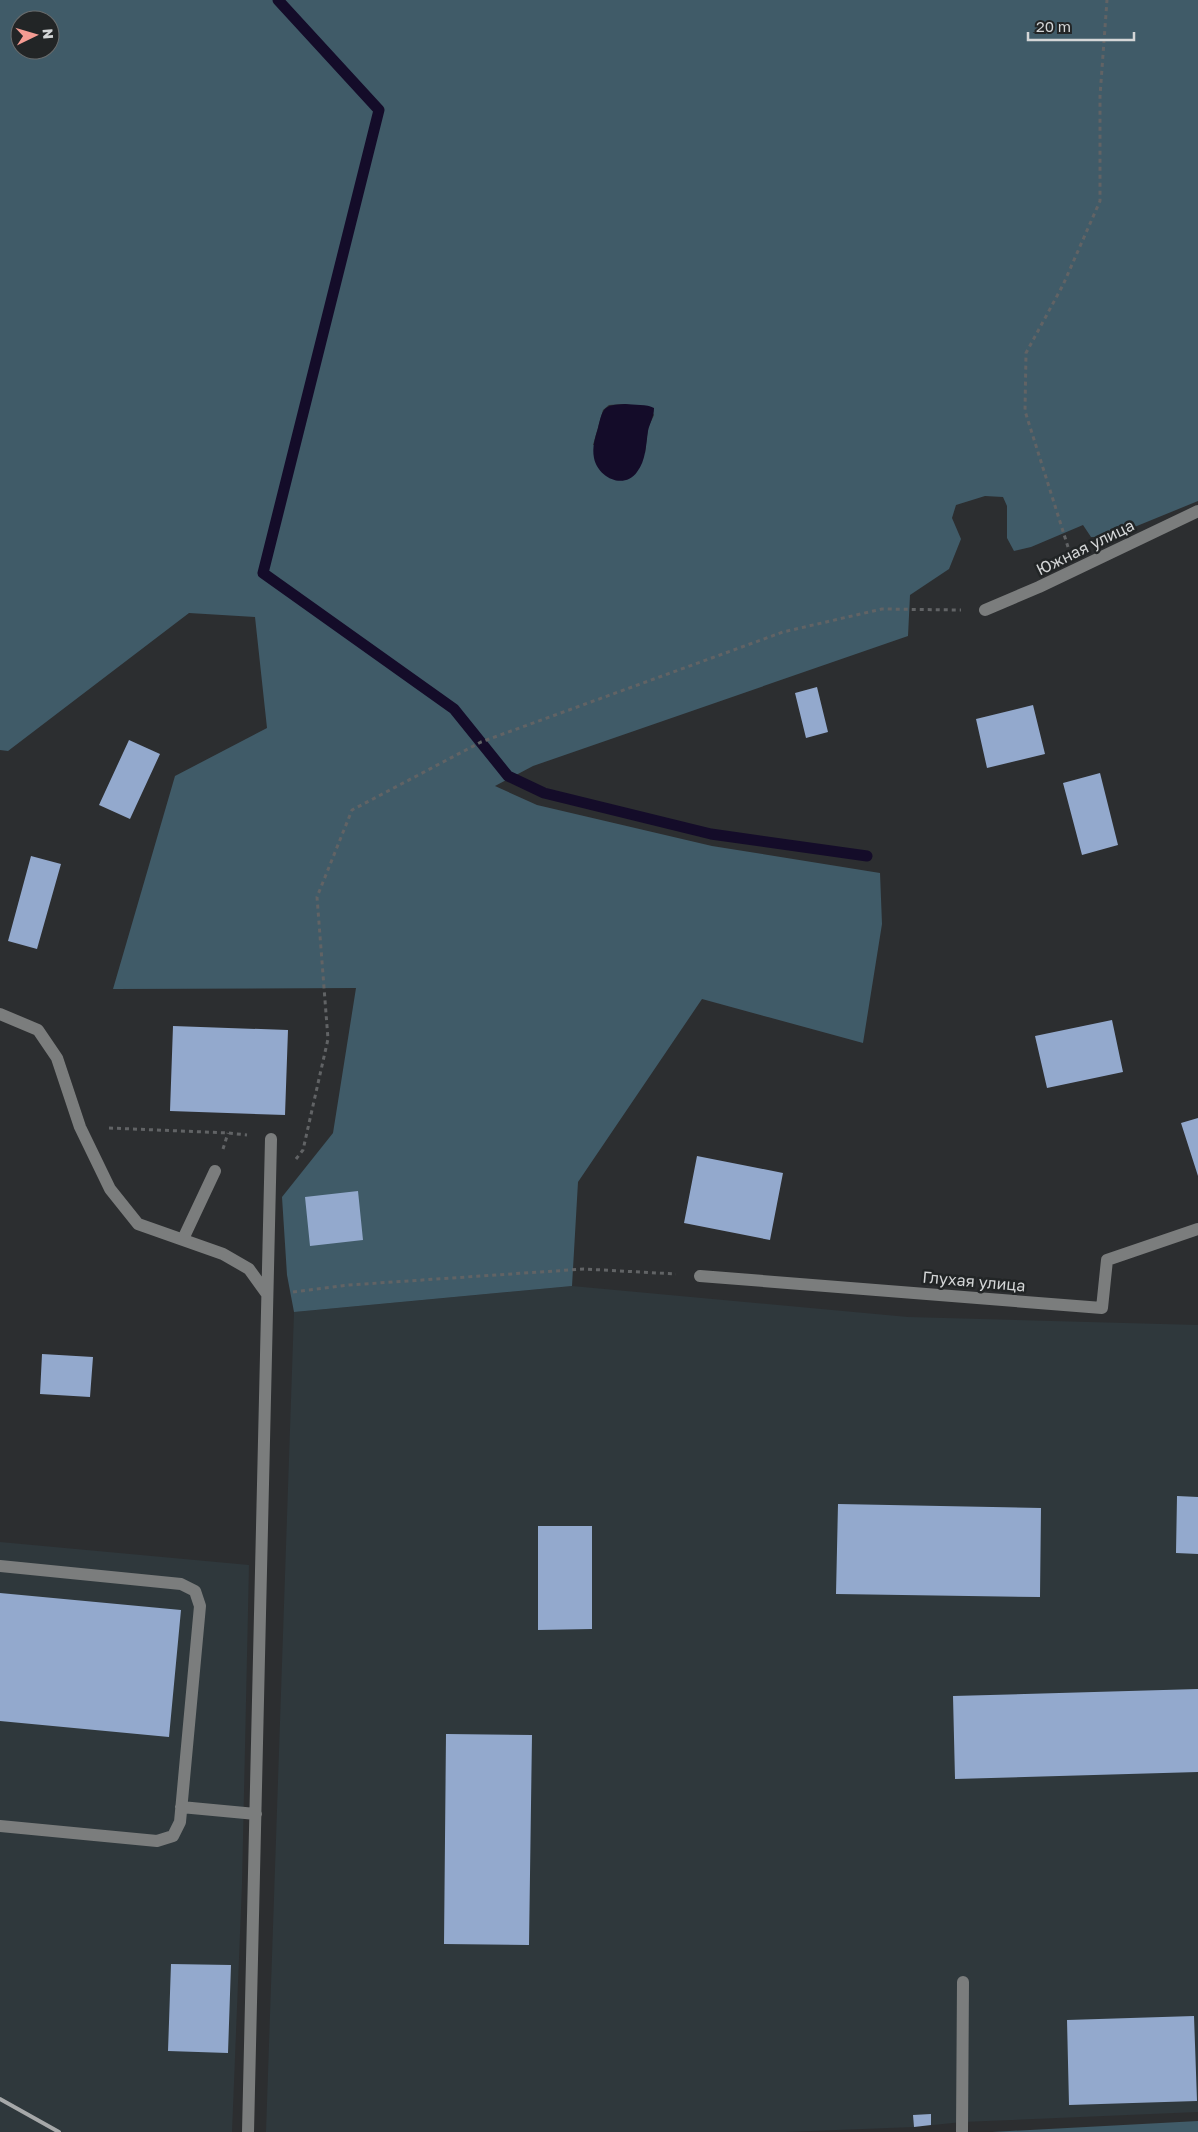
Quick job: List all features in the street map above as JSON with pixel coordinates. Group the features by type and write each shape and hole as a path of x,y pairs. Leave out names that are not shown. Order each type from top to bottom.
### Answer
{"street":[{"name":"Южная улица","path":"985,610 1039,587 1198,511"},
{"path":"0,1014 38,1030 57,1058 80,1127 110,1189 138,1224 223,1254 249,1269 267,1294"},
{"path":"248,2132 271,1139"},
{"path":"183,1240 216,1172"},
{"name":"Глухая улица","path":"700,1276 1102,1308 1108,1260 1198,1229"},
{"path":"0,1566 181,1584 195,1591 200,1606 182,1807 180,1822 173,1836 157,1841 0,1826"},
{"path":"182,1807 256,1814"},
{"path":"962,2132 963,1982"}],"path":[{"path":"1076,569 1056,514 1025,411 1026,354 1063,285 1100,201 1100,96 1107,0"},
{"path":"270,1196 303,1150 328,1039 317,897 352,810 481,742 783,632 882,609 985,610"},
{"path":"80,1127 228,1133 271,1139 303,1150"},
{"path":"267,1294 349,1285 584,1269 700,1276"}],"shaded area":[{"path":"0,0 1198,0 1198,501 1110,537 1091,537 1083,525 1031,547 1014,551 1007,538 1007,506 1003,497 985,496 956,505 952,518 961,539 949,569 910,595 908,636 533,766 495,786 537,805 712,846 880,873 882,924 863,1043 702,999 578,1182 572,1286 294,1312 287,1275 282,1197 333,1133 356,988 113,989 175,776 267,728 255,617 189,613 8,751 0,750","holes":["625,404 641,407 649,406 654,415 648,428 645,453 593,445 603,410 609,405"]},
{"path":"625,404 648,406 654,408 654,411 640,468 632,477 619,481 606,476 601,471 596,465 593,454 603,411 609,406"},
{"path":"572,1286 908,1317 1198,1325 1198,2112 786,2132 266,2132 294,1312"},
{"path":"0,1542 249,1565 242,1884 232,2132 0,2132"},
{"path":"1198,2121 1198,2132 992,2132"}],"building":[{"path":"817,687 828,732 806,738 795,693"},
{"path":"1033,705 1045,754 987,768 976,719"},
{"path":"129,740 160,754 130,819 99,805"},
{"path":"1100,773 1118,845 1082,855 1063,783"},
{"path":"31,856 61,864 37,949 8,941"},
{"path":"1112,1020 1123,1072 1047,1088 1035,1036"},
{"path":"173,1026 288,1030 285,1115 170,1111"},
{"path":"1198,1118 1198,1176 1181,1123"},
{"path":"697,1156 783,1173 770,1240 684,1223"},
{"path":"358,1191 363,1240 310,1246 305,1197"},
{"path":"42,1354 93,1357 90,1397 40,1394"},
{"path":"1177,1496 1198,1497 1198,1554 1176,1553"},
{"path":"838,1504 1041,1508 1040,1597 836,1594"},
{"path":"538,1526 592,1526 592,1629 538,1630"},
{"path":"0,1593 181,1610 169,1737 0,1721"},
{"path":"1198,1689 1198,1772 955,1779 953,1696"},
{"path":"446,1734 532,1735 529,1945 444,1944"},
{"path":"171,1964 231,1965 228,2053 168,2051"},
{"path":"1194,2016 1197,2101 1069,2105 1067,2020"},
{"path":"931,2114 931,2125 914,2127 913,2115"}],"waterway":[{"path":"278,0 379,110 263,573 454,709 508,776 544,793 711,834 867,856"}],"railway":[{"path":"0,2099 59,2132"}]}
